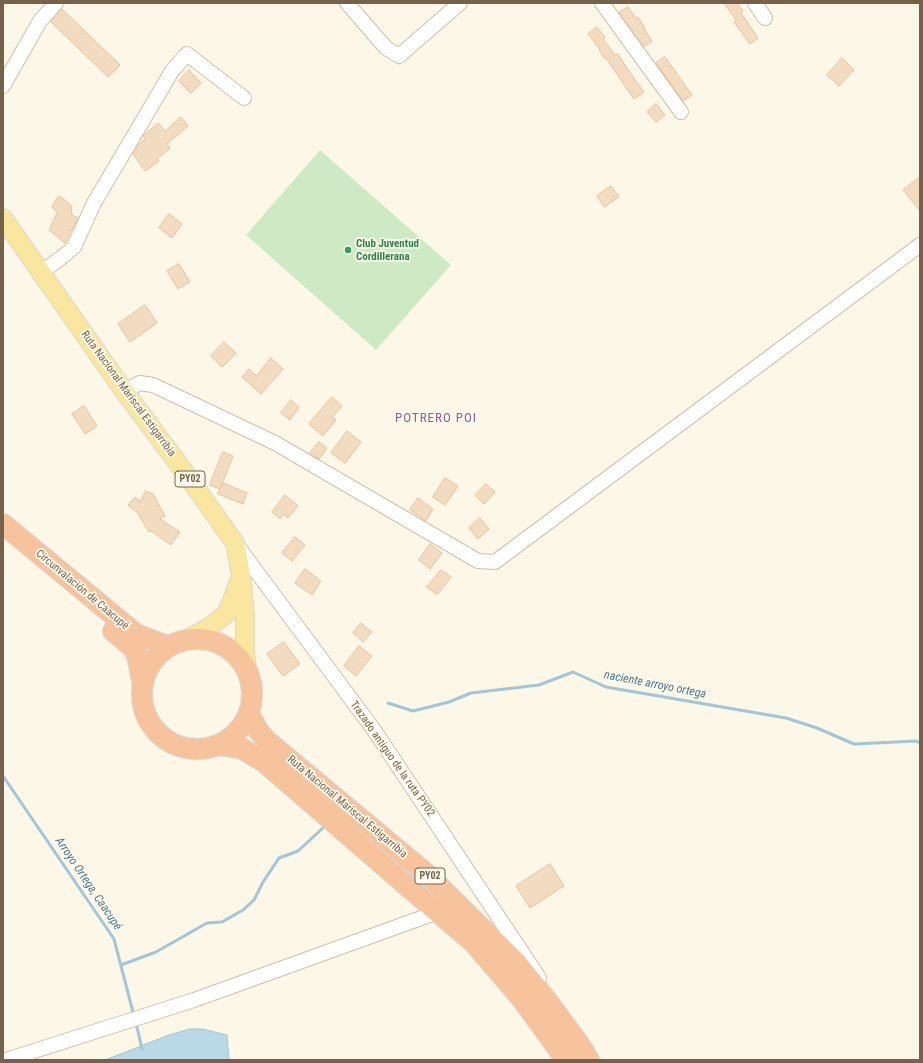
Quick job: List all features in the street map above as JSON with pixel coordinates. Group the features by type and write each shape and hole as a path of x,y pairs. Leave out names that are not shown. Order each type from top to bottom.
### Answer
{"highway":[{"name":"Circunvalación de Caacupé","path":"3,524 136,634 166,646"},
{"name":"Circunvalación de Caacupé","path":"3,541 133,648 137,656 142,681"},
{"name":"PY02","path":"190,638 213,640 233,651 247,669 252,684 252,699 249,714 241,727 231,738 218,745 200,749 181,747 165,739 152,726 144,709 141,691 142,681 152,660 166,646 190,638"},
{"name":"Ruta Nacional Mariscal Estigarribia","path":"249,714 258,730 266,740 428,875 516,962 549,1003 580,1045 589,1060"},
{"name":"Ruta Nacional Mariscal Estigarribia","path":"218,745 241,748 264,762 473,942 521,998 566,1060"}],"main road":[{"name":"Ruta Nacional Mariscal Estigarribia","path":"3,218 124,391 235,543 241,575 245,615 245,652 247,669"},
{"path":"190,638 211,626 227,613 241,575"}],"street":[{"path":"3,86 40,21 56,3"},
{"path":"347,3 386,48 399,56 460,3"},
{"path":"602,3 680,112"},
{"path":"755,3 765,18"},
{"path":"41,272 74,247 94,203 172,71 187,54 244,98"},
{"path":"124,391 140,383 153,386 275,443 478,561 495,562 920,245"},
{"name":"Trazado antiguo de la ruta PY02","path":"235,543 374,730 542,981"},
{"path":"6,1060 201,997 438,912"}],"green space":[{"name":"Club Juventud Cordillerana","path":"320,150 451,265 376,350 246,235"}],"water":[{"path":"190,1029 203,1029 227,1035 229,1060 105,1060 169,1035"}],"building":[{"path":"724,3 737,3 743,11 741,13 758,38 750,44 734,22 736,20"},
{"path":"628,7 636,18 638,17 652,41 644,47 619,13"},
{"path":"62,9 120,65 108,77 51,22"},
{"path":"597,27 605,37 603,39 615,55 618,54 644,92 634,99 588,34"},
{"path":"665,57 692,95 683,101 656,63"},
{"path":"842,58 854,70 839,86 827,75"},
{"path":"189,70 201,83 191,93 179,81"},
{"path":"656,104 665,115 656,122 647,112"},
{"path":"181,117 188,126 167,144 170,148 157,159 159,161 145,171 133,154 139,144 145,139 143,136 158,123 165,131"},
{"path":"920,177 920,211 903,190"},
{"path":"611,186 619,197 604,207 597,196"},
{"path":"59,196 71,205 72,215 78,218 65,243 49,230 57,213 52,207"},
{"path":"169,214 182,224 172,238 159,228"},
{"path":"179,264 190,282 178,289 167,271"},
{"path":"145,305 157,323 130,342 118,324"},
{"path":"224,342 236,353 222,367 211,356"},
{"path":"271,358 283,369 261,394 242,377 249,369 256,376"},
{"path":"332,397 342,406 332,417 336,420 323,436 309,424"},
{"path":"291,400 299,407 290,420 281,413"},
{"path":"84,406 97,426 85,434 72,414"},
{"path":"347,431 361,442 345,463 331,453"},
{"path":"319,442 327,448 319,459 310,453"},
{"path":"223,452 233,456 220,489 210,485"},
{"path":"445,478 458,486 445,505 433,497"},
{"path":"223,483 247,493 243,504 218,494"},
{"path":"486,484 495,492 484,504 475,495"},
{"path":"146,491 153,494 165,516 160,519 180,532 171,545 151,531 149,532 137,512 128,505 135,497 140,501"},
{"path":"285,495 298,506 288,518 283,514 280,519 272,512"},
{"path":"418,498 433,509 426,521 410,510"},
{"path":"480,518 489,529 478,539 469,528"},
{"path":"295,537 305,545 292,561 282,553"},
{"path":"430,544 442,553 430,569 419,560"},
{"path":"305,569 321,581 312,595 295,583"},
{"path":"441,570 451,577 437,595 427,587"},
{"path":"361,623 372,632 363,642 353,633"},
{"path":"284,642 300,664 283,676 267,654"},
{"path":"359,646 372,656 356,676 344,666"},
{"path":"550,864 564,886 530,908 516,886"}],"waterway":[{"name":"naciente arroyo ortega","path":"388,703 413,711 449,702 471,693 539,685 573,672 606,687 786,718 817,728 854,744 916,741 920,743"},
{"name":"Arroyo Ortega, Caacupé","path":"3,776 114,939 134,1016"},
{"name":"naciente arroyo ortega","path":"121,965 156,952 207,923 222,922 243,910 254,900 263,882 279,858 298,851 325,826"},
{"name":"Arroyo Ortega, Caacupé","path":"136,1023 142,1049"}],"place":[{"name":"Club Juventud Cordillerana","path":"348,250"}],"district":[{"name":"POTRERO POI","path":"436,419"}]}
